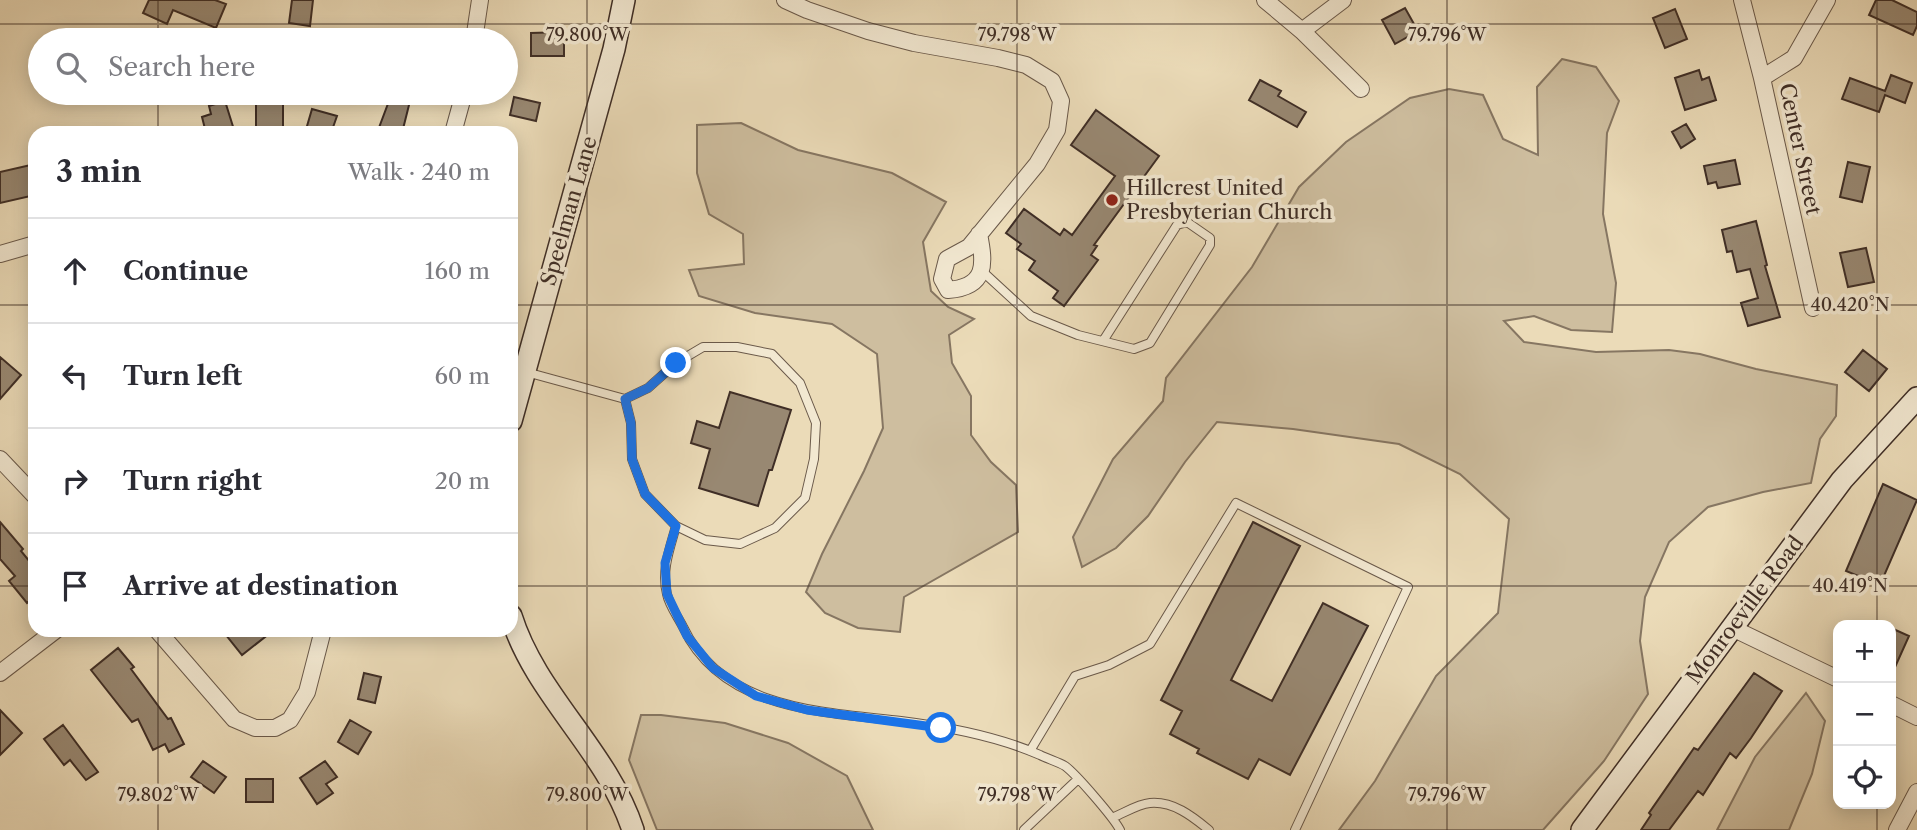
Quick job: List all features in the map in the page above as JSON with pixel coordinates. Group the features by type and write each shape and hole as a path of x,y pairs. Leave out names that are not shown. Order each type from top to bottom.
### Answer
{"street":[{"path":"476,28 480,0"},
{"name":"Speelman Lane","path":"518,394 614,49 624,0"},
{"path":"785,0 868,32 924,46 1026,65 1052,81 1062,102 1057,130 1037,164 979,234 969,247 947,259 942,279 948,290 958,289 976,280 982,271 984,258 979,234"},
{"path":"1265,0 1302,31 1361,89"},
{"path":"1302,31 1343,0"},
{"name":"Center Street","path":"1742,0 1813,308"},
{"path":"1762,78 1794,58 1827,0"},
{"path":"455,126 461,105"},
{"path":"0,254 28,246"},
{"name":"Monroeville Road","path":"1582,830 1842,480 1917,397"},
{"path":"0,459 28,489"},
{"path":"1732,628 1833,677"},
{"path":"0,673 47,637"},
{"path":"163,637 234,719 255,729 275,728 290,720 307,692 321,637"},
{"path":"518,637 545,686 601,762 634,830"},
{"path":"1896,707 1917,717"},
{"path":"1897,830 1917,792"}],"lane":[{"path":"982,271 1031,316 1079,335 1134,349 1150,343 1210,245 1210,237 1187,222 1177,225 1103,341"},
{"path":"524,371 625,399 648,388 676,363 703,347 737,347 772,354 800,383 816,423 814,459 805,498 775,528 740,544 705,540 676,526 645,494 632,459 631,423 625,399"},
{"path":"1030,751 1075,676 1109,665 1150,644 1236,503 1408,587 1295,830"},
{"path":"676,526 665,563 667,594 687,636 713,668 756,696 807,710 904,721 989,737 1030,751 1066,767 1114,817 1120,830"},
{"path":"1024,830 1077,780"},
{"path":"1114,817 1149,803 1171,806 1190,814 1209,830"}],"shaded area":[{"path":"1562,59 1596,67 1619,101 1607,133 1603,214 1616,283 1612,332 1571,330 1534,316 1504,321 1524,342 1596,352 1669,350 1700,354 1756,369 1837,385 1836,416 1820,439 1811,483 1763,492 1708,507 1669,542 1645,597 1640,641 1648,694 1604,761 1543,830 1339,830 1375,781 1436,676 1498,613 1509,519 1460,474 1399,444 1293,429 1217,422 1185,462 1148,516 1116,548 1082,567 1073,537 1113,459 1163,401 1166,378 1252,267 1299,187 1346,142 1410,98 1449,89 1483,95 1503,139 1538,155 1537,87"},
{"path":"741,123 798,150 892,173 946,202 923,242 931,291 948,307 974,319 949,335 952,363 971,396 971,435 991,462 1016,485 1018,532 904,597 900,632 858,628 825,613 806,592 883,428 877,354 832,324 755,313 699,296 689,270 744,264 743,234 709,214 697,173 697,125"},
{"path":"1806,693 1825,721 1812,774 1789,830 1717,830 1755,757"},
{"path":"641,715 725,723 788,743 847,776 873,830 657,830 629,760"}],"building":[{"path":"149,0 215,0 226,4 216,28 173,10 167,24 143,13"},
{"path":"292,0 313,0 310,26 289,23"},
{"path":"1876,0 1892,0 1917,12 1917,26 1913,35 1869,15"},
{"path":"1405,8 1418,31 1395,44 1382,20"},
{"path":"1675,9 1687,39 1665,48 1653,18"},
{"path":"564,32 564,56 531,56 531,33"},
{"path":"1699,70 1702,80 1709,77 1716,100 1685,110 1675,78"},
{"path":"1891,75 1912,83 1905,103 1885,95 1879,112 1842,99 1850,78 1885,91"},
{"path":"1260,80 1281,91 1278,96 1306,112 1297,127 1249,100"},
{"path":"518,98 540,103 536,121 510,115 512,105 518,105"},
{"path":"226,105 233,126 204,126 202,117 211,114 209,106"},
{"path":"256,105 283,105 283,126 256,126"},
{"path":"388,105 409,105 404,126 380,126"},
{"path":"312,109 337,116 333,126 307,126"},
{"name":"Hillcrest United Presbyterian Church","path":"1096,110 1159,156 1094,245 1097,246 1091,255 1098,260 1064,306 1053,298 1058,291 1029,270 1035,261 1017,249 1021,244 1006,233 1024,209 1060,235 1064,229 1072,235 1115,176 1071,145"},
{"path":"1686,124 1695,139 1681,148 1672,132"},
{"path":"1735,160 1740,184 1718,188 1716,182 1708,184 1704,166"},
{"path":"1848,162 1870,167 1862,202 1840,197"},
{"path":"28,166 28,197 0,203 0,172"},
{"path":"1756,221 1767,265 1765,266 1780,317 1748,326 1741,303 1758,298 1750,269 1737,272 1732,251 1727,252 1722,230"},
{"path":"1866,248 1874,282 1848,287 1840,253"},
{"path":"1863,350 1887,369 1869,391 1845,372"},
{"path":"0,357 21,375 0,399"},
{"path":"730,392 791,410 758,506 699,488 710,449 691,443 697,421 719,428"},
{"path":"1883,484 1917,500 1880,585 1846,571"},
{"path":"0,522 23,549 21,551 28,560 27,603 9,581 15,576 0,559"},
{"path":"1253,522 1300,546 1231,680 1272,701 1323,603 1368,626 1290,775 1259,759 1248,779 1197,753 1199,749 1170,734 1182,711 1161,700"},
{"path":"1896,630 1909,636 1896,665"},
{"path":"228,637 265,637 242,655"},
{"path":"118,648 134,667 131,669 168,719 171,718 184,744 169,752 165,744 153,750 138,719 132,722 91,670"},
{"path":"364,673 381,677 375,703 358,699"},
{"path":"1754,673 1782,691 1751,738 1736,758 1730,753 1703,795 1698,791 1669,830 1641,830 1651,815 1649,813 1694,748 1698,750"},
{"path":"0,710 22,733 0,755"},
{"path":"350,720 371,732 358,754 338,742"},
{"path":"63,725 98,772 86,780 70,760 64,765 44,739"},
{"path":"203,761 226,777 214,793 191,777"},
{"path":"325,761 337,777 326,784 333,793 317,804 300,778"},
{"path":"246,779 273,779 273,802 246,802"}],"place":[{"name":"Hillcrest United Presbyterian Church","path":"1112,200"}],"route":[{"path":"676,363 648,388 625,399 631,423 632,459 645,494 676,526 665,563 667,594 687,636 713,668 756,696 807,710 941,728"}]}
